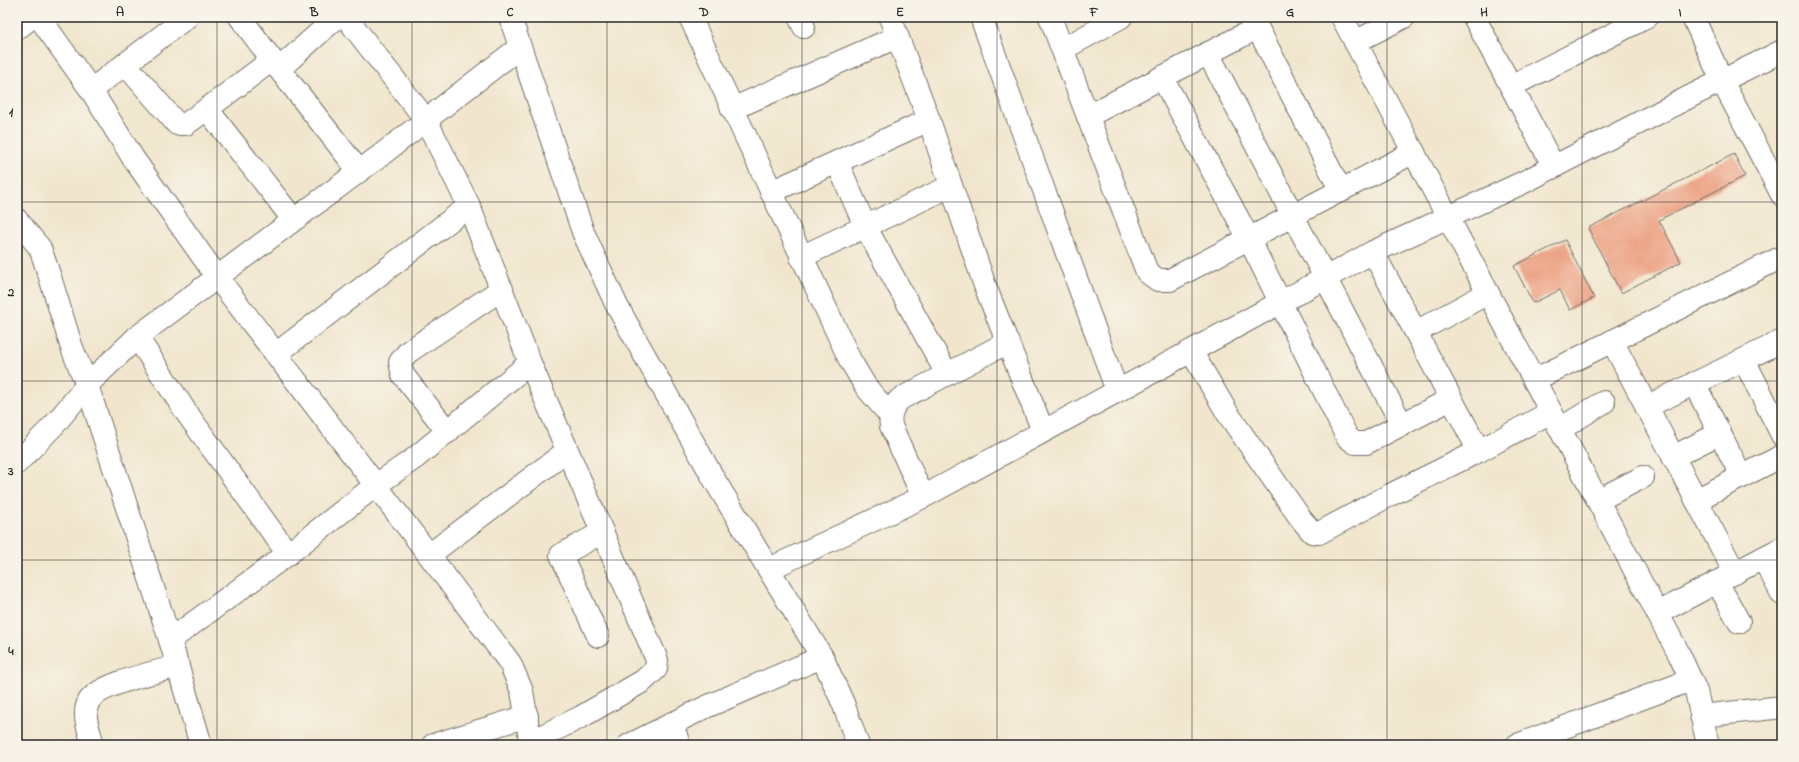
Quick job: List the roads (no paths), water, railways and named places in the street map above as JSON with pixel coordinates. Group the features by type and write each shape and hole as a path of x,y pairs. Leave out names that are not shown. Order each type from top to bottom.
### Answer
{"street":[{"path":"17,29 32,17"},
{"path":"40,17 91,90 134,158 217,277 510,663 522,691 531,744 643,681 656,670 657,660 601,533 530,363 469,206 426,120 346,17"},
{"path":"91,90 186,17"},
{"path":"240,17 275,65 359,172"},
{"path":"125,64 177,124 186,124 206,109 275,65 337,17"},
{"path":"510,17 582,232 617,306 715,481 822,657 843,703 858,745"},
{"path":"690,17 850,360 866,387 889,414 891,426 923,497"},
{"path":"890,17 928,120 985,286 1043,431"},
{"path":"981,17 1117,391"},
{"path":"1050,17 1147,272 1158,280 1170,280 1414,152"},
{"path":"1063,50 1121,17"},
{"path":"1342,17 1680,654 1696,691 1708,745"},
{"path":"1356,42 1404,17"},
{"path":"1474,17 1554,167"},
{"path":"1511,86 1648,17"},
{"path":"1693,17 1722,80 1782,195"},
{"path":"1088,116 1208,53 1254,22 1341,191"},
{"path":"732,109 898,37"},
{"path":"17,463 55,424 87,385 137,337 359,172 520,47"},
{"path":"769,569 923,497 1374,252 1554,167 1722,80 1782,51"},
{"path":"1208,53 1402,425"},
{"path":"1162,78 1249,239 1347,437 1355,443 1366,443 1451,399"},
{"path":"206,109 294,219"},
{"path":"771,192 928,120"},
{"path":"837,162 865,226 947,374"},
{"path":"802,257 951,186"},
{"path":"276,354 469,206"},
{"path":"17,220 40,248 72,348 87,385 170,640 201,745"},
{"path":"1374,252 1479,451"},
{"path":"1534,380 1782,257"},
{"path":"448,432 403,375 400,362 408,352 502,289"},
{"path":"1416,332 1488,294"},
{"path":"137,337 186,412 288,554"},
{"path":"1612,341 1696,500 1726,578 1739,622"},
{"path":"1646,407 1782,341"},
{"path":"889,414 894,405 900,399 1008,342"},
{"path":"1191,351 1228,414 1301,519 1312,532 1319,533 1390,495 1479,451 1604,402"},
{"path":"1744,360 1782,435"},
{"path":"170,640 288,554 376,485 415,458 530,363"},
{"path":"1694,383 1742,477"},
{"path":"1673,457 1720,433"},
{"path":"429,555 567,451"},
{"path":"1696,500 1782,456"},
{"path":"1598,500 1643,477"},
{"path":"598,636 561,555 601,533"},
{"path":"1658,613 1773,553 1782,594"},
{"path":"629,745 672,723 822,657"},
{"path":"93,745 86,717 88,703 95,694 108,686 178,666"},
{"path":"1517,745 1690,680"},
{"path":"1701,716 1782,707"},
{"path":"433,745 527,716"},
{"path":"672,723 680,745"}]}
